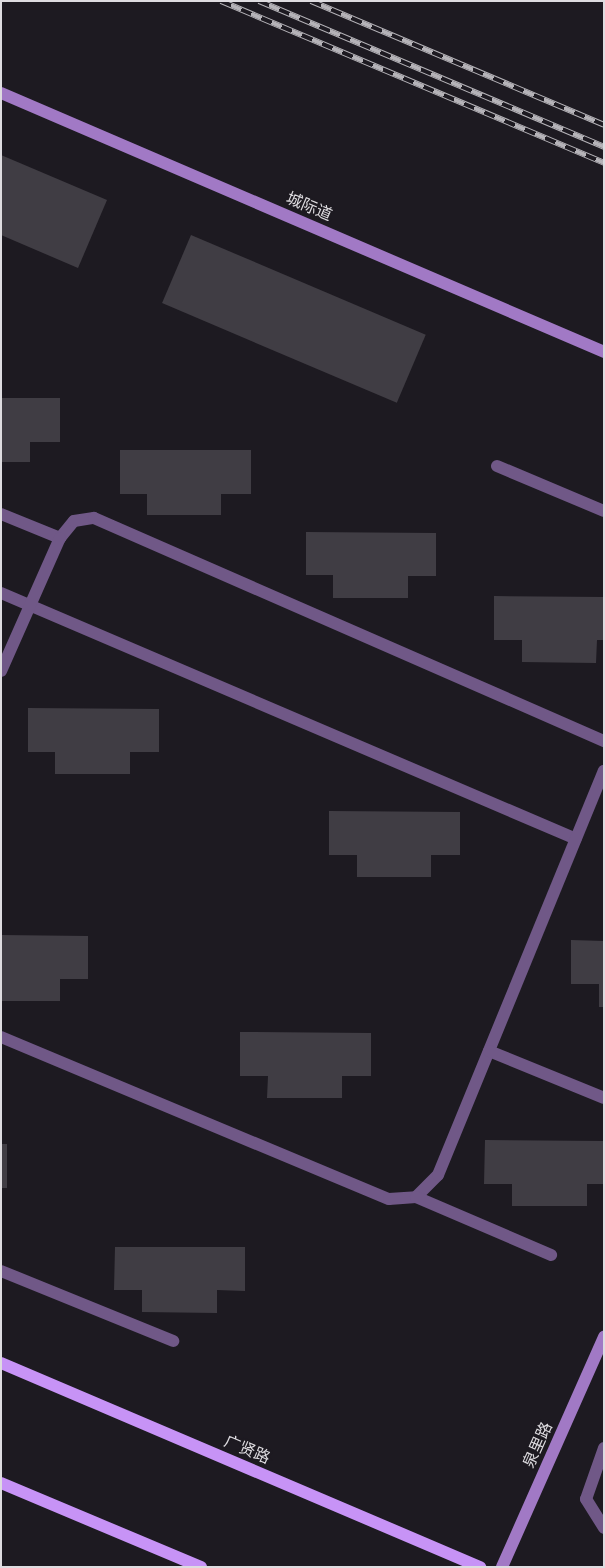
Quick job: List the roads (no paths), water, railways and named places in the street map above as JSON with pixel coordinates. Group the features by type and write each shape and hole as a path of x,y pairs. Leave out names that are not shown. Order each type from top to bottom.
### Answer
{"main road":[{"name":"广贤路","path":"1,1363 480,1567"},
{"path":"1,1483 201,1567"}],"street":[{"name":"城际道","path":"1,93 604,352"},
{"path":"497,466 604,511"},
{"path":"1,514 60,538"},
{"path":"1,671 28,604 60,538 74,522 94,518 604,741"},
{"path":"1,593 576,839"},
{"path":"416,1197 438,1175 604,771"},
{"path":"1,1036 388,1199 416,1197 551,1255"},
{"path":"489,1051 604,1098"},
{"path":"1,1271 173,1341"},
{"name":"泉里路","path":"502,1567 604,1337"},
{"path":"604,1448 586,1499 604,1528"}],"railway":[{"path":"221,1 604,163"},
{"path":"259,1 604,147"},
{"path":"311,1 604,125"}]}
